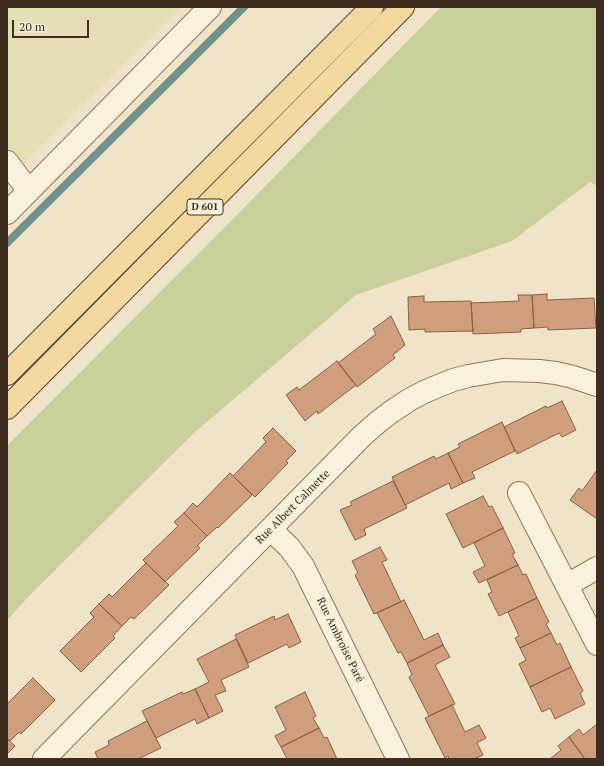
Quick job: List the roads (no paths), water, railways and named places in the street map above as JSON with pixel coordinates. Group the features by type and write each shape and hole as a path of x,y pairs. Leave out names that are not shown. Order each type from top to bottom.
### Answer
{"main road":[{"name":"D 601","path":"7,374 372,7"},
{"name":"D 601","path":"7,408 403,7"}],"street":[{"path":"7,213 210,7"},
{"path":"7,162 29,191"},
{"name":"Rue Albert Calmette","path":"44,759 362,436 391,412 409,400 453,380 503,370 556,373 597,385"},
{"path":"519,493 597,644"},
{"name":"Rue Ambroise Paré","path":"271,530 289,547 303,566 398,759"},
{"path":"566,585 597,568"}],"waterway":[{"path":"7,243 244,7"}]}
